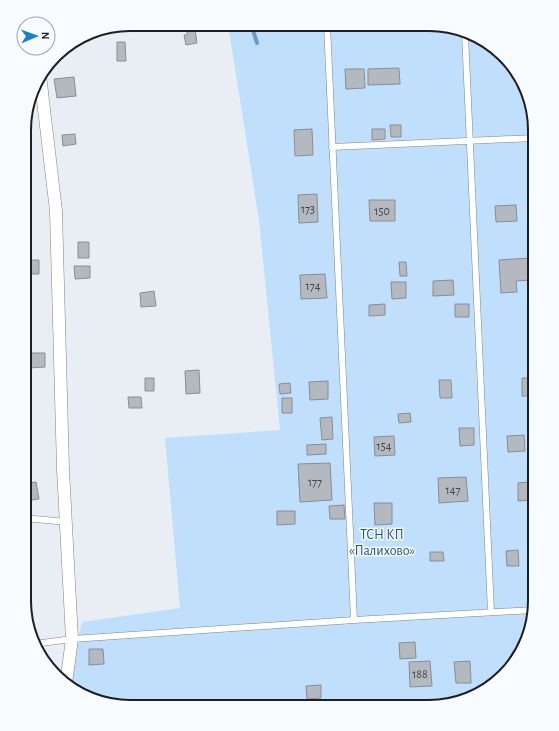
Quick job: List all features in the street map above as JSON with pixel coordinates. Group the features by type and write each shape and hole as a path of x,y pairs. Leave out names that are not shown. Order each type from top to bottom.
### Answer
{"street":[{"path":"41,87 56,211 63,469 72,638 67,676"}],"lane":[{"path":"327,31 354,620"},
{"path":"465,38 491,612"},
{"path":"332,147 528,138"},
{"path":"31,519 67,522"},
{"path":"40,643 72,638 527,610"}],"green space":[{"name":"ТСН КП «Палихово»","path":"229,31 429,31 454,34 478,44 499,60 518,86 523,98 528,124 528,607 523,633 511,656 494,675 473,690 461,695 435,700 130,700 105,697 81,687 69,678 82,622 180,608 165,438 280,430 259,220"}],"building":[{"path":"187,31 195,31 197,43 186,45 184,35 187,35"},
{"path":"117,42 125,42 126,61 117,61"},
{"path":"399,68 400,84 368,85 368,69"},
{"path":"345,69 364,69 365,88 346,89"},
{"path":"74,77 76,96 57,98 54,79"},
{"path":"390,125 401,125 401,137 391,137"},
{"path":"312,129 313,155 295,156 294,130"},
{"path":"372,129 385,129 385,139 372,140"},
{"path":"75,134 76,144 63,146 62,135"},
{"path":"317,194 318,222 299,223 298,195"},
{"path":"369,200 395,200 395,221 370,221"},
{"path":"516,205 517,221 496,222 495,206"},
{"path":"78,242 89,242 89,258 78,258"},
{"path":"528,258 528,280 516,281 517,292 501,293 499,260"},
{"path":"31,260 39,260 39,274 31,274"},
{"path":"399,262 406,262 407,276 400,276"},
{"path":"74,266 90,266 90,278 75,279"},
{"path":"325,274 327,298 301,299 300,275"},
{"path":"453,280 454,295 433,296 433,281"},
{"path":"391,282 406,282 406,298 392,299"},
{"path":"154,291 156,306 141,307 140,293"},
{"path":"385,304 385,315 369,316 369,305"},
{"path":"455,304 469,304 469,317 455,317"},
{"path":"31,353 45,353 45,367 31,368"},
{"path":"199,370 200,393 186,394 185,371"},
{"path":"145,378 154,378 154,391 145,391"},
{"path":"522,378 528,378 528,396 522,396"},
{"path":"439,380 451,380 452,398 440,398"},
{"path":"328,381 328,399 310,400 309,382"},
{"path":"290,383 291,393 280,394 279,384"},
{"path":"128,397 141,397 142,408 129,408"},
{"path":"282,398 292,398 292,413 282,413"},
{"path":"410,413 411,422 399,423 398,414"},
{"path":"332,417 333,439 322,440 320,418"},
{"path":"459,428 474,428 474,445 460,446"},
{"path":"524,435 525,451 508,452 507,436"},
{"path":"394,436 395,455 375,456 374,437"},
{"path":"326,444 326,454 307,455 307,445"},
{"path":"330,463 332,500 300,502 298,464"},
{"path":"466,477 468,501 439,503 438,478"},
{"path":"36,482 39,499 31,500 31,483"},
{"path":"528,482 528,500 518,501 518,483"},
{"path":"374,503 392,503 392,524 375,525"},
{"path":"344,505 345,519 330,519 329,506"},
{"path":"277,511 295,511 295,524 277,525"},
{"path":"518,550 519,566 507,566 506,551"},
{"path":"430,552 443,552 444,561 430,561"},
{"path":"415,642 416,658 400,659 399,643"},
{"path":"89,649 103,649 104,664 89,665"},
{"path":"430,661 432,686 410,687 409,662"},
{"path":"470,661 471,683 456,683 454,662"},
{"path":"321,685 321,698 307,699 306,686"}],"waterway":[{"path":"253,31 257,43"}]}
